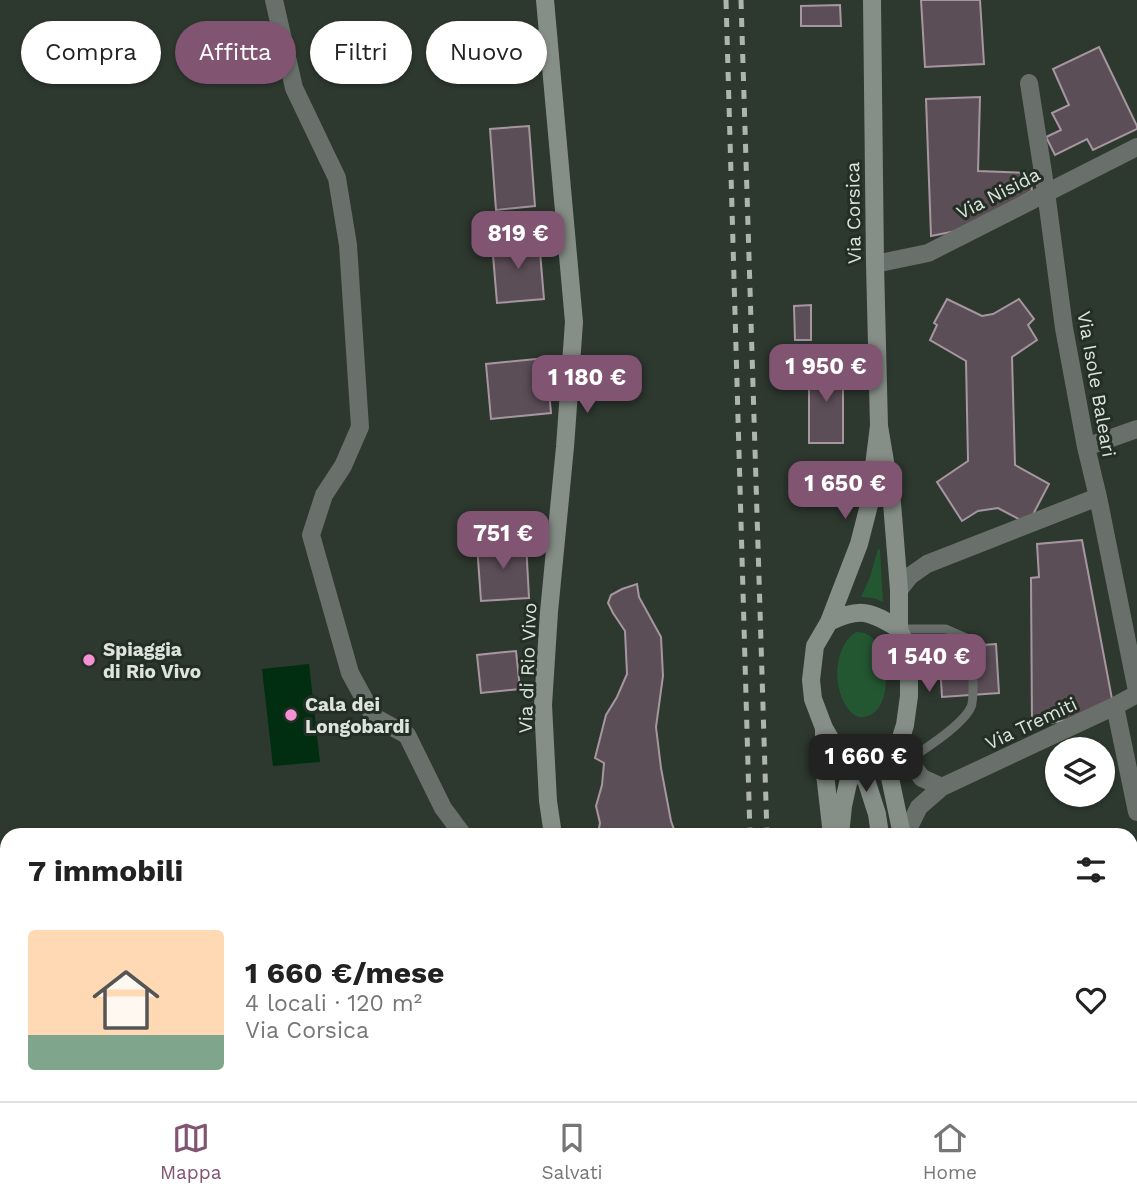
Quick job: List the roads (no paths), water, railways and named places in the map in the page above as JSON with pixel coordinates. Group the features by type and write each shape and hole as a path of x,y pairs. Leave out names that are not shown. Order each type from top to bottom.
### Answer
{"main road":[{"name":"Via di Rio Vivo","path":"545,0 575,322 543,705 552,828"},
{"name":"Via Corsica","path":"872,0 879,426 892,503 900,590 899,629 908,654 909,696 905,724 889,773 902,828"},
{"name":"Via Corsica","path":"860,761 844,753 832,742 813,699 811,680 815,646 829,622 859,544 869,505 879,426"},
{"path":"829,622 846,614 862,611 882,618 899,629"},
{"path":"824,728 824,765 838,828"},
{"path":"860,761 879,758 896,746"},
{"path":"860,761 879,828"},
{"path":"838,828 848,783 860,761"},
{"path":"839,828 848,811 858,806 868,807 877,814"}],"street":[{"path":"274,0 294,88 337,177 348,245 360,427 343,466 324,495 311,535 350,673 374,717 407,735 443,808 458,828"},
{"name":"Via Isole Baleari","path":"1029,83 1064,328 1137,692"},
{"name":"Via Nisida","path":"875,264 928,253 1137,147"},
{"path":"1086,447 1137,429"},
{"path":"900,590 910,576 926,564 1098,497"},
{"name":"Via Tremiti","path":"907,828 919,807 942,787 1115,706 1137,692"},
{"path":"1115,706 1137,812"},
{"path":"896,746 922,778 942,787"}],"lane":[{"path":"899,629 946,629 971,640 972,705 942,738 908,760"}],"railway":[{"path":"726,0 750,828"},
{"path":"741,0 767,828"}],"place":[{"name":"Spiaggia di Rio Vivo","path":"89,660"},
{"name":"Cala dei Longobardi","path":"291,715"}]}
